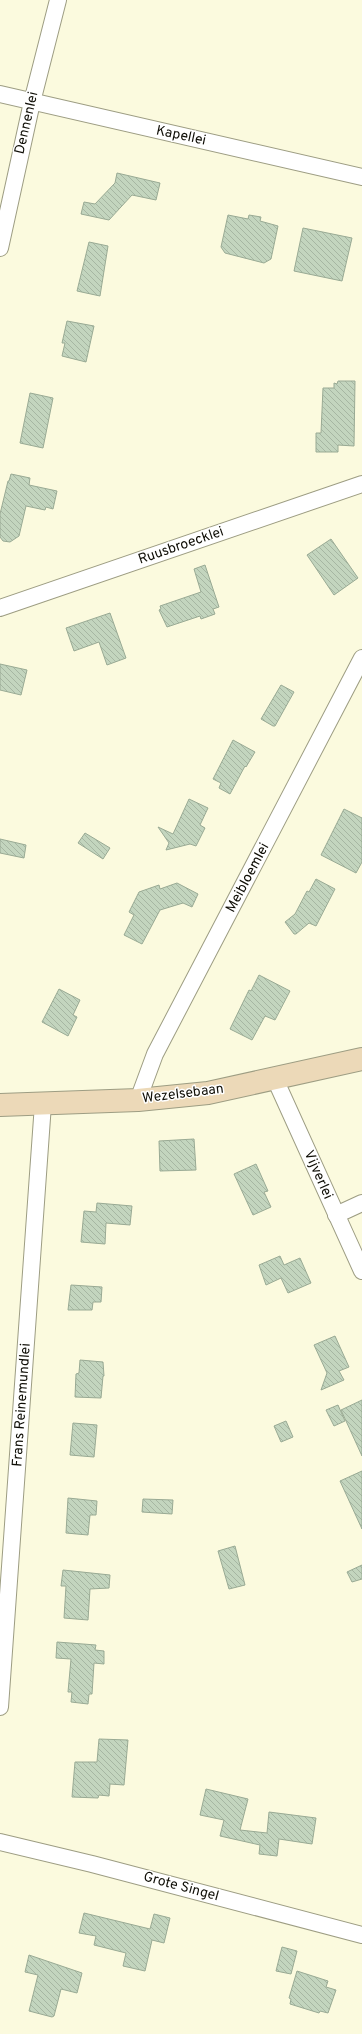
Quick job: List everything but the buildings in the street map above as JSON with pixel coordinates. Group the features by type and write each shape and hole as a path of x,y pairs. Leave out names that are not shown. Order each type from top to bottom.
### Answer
{"street":[{"name":"Dennenlei","path":"0,248 32,102 58,0"},
{"name":"Kapellei","path":"0,94 362,177"},
{"name":"Ruusbroecklei","path":"0,608 362,484"},
{"name":"Meibloemlei","path":"138,1100 155,1054 362,658"},
{"name":"Wezelsebaan","path":"0,1105 138,1100 208,1093 362,1059"},
{"name":"Vijverlei","path":"275,1079 362,1270"},
{"name":"Frans Reinemundlei","path":"0,1707 43,1104"},
{"path":"336,1214 362,1203"},
{"name":"Grote Singel","path":"0,1842 92,1864 362,1935"}]}
